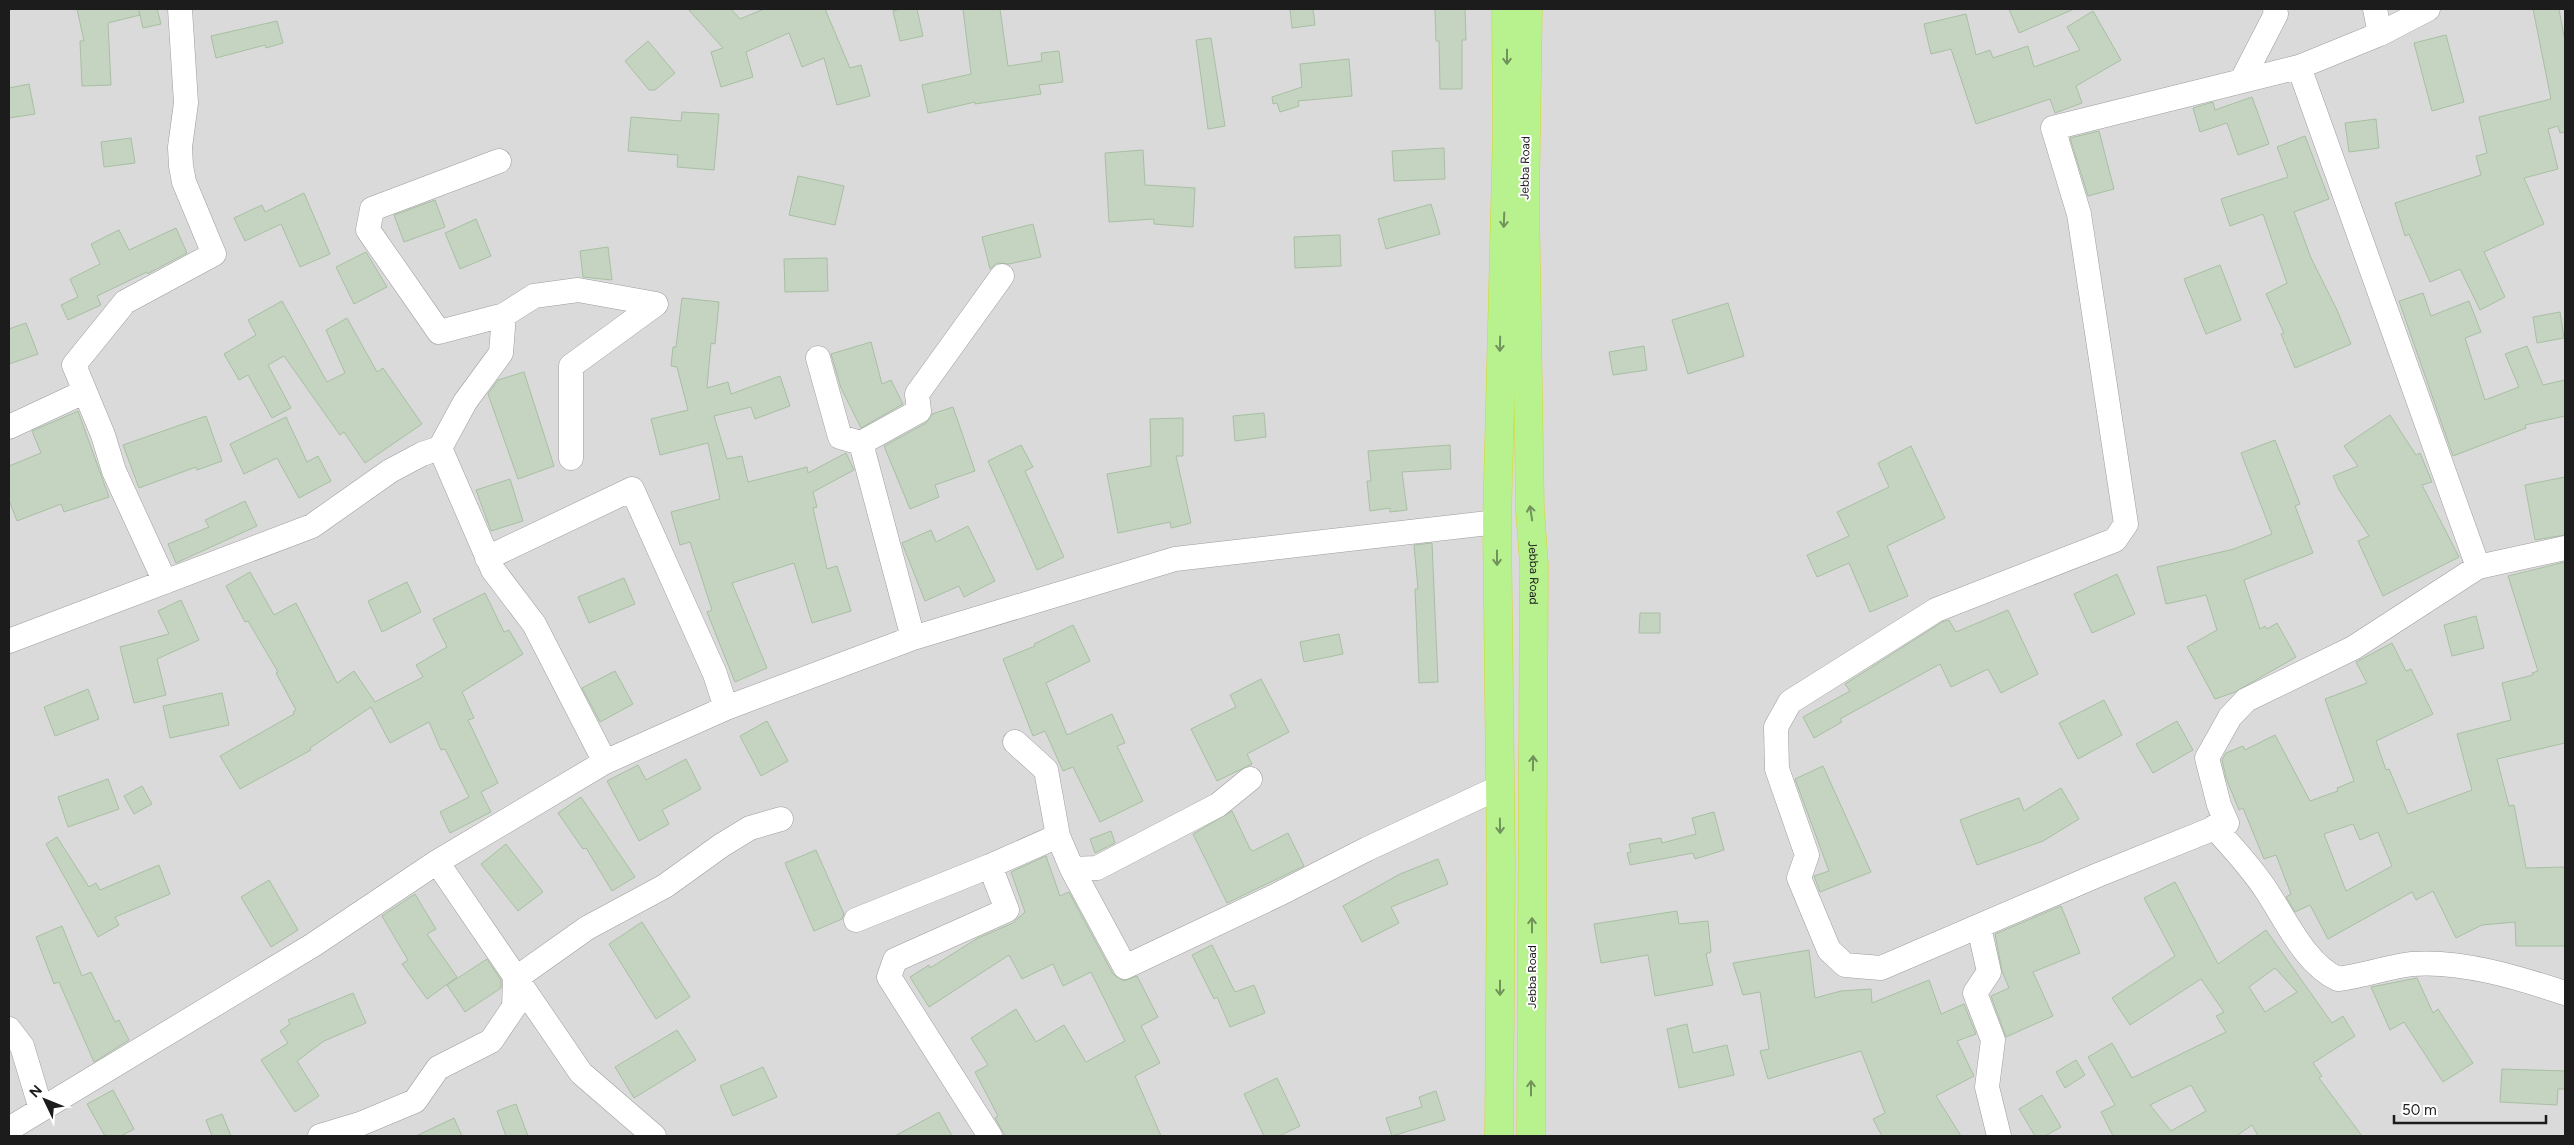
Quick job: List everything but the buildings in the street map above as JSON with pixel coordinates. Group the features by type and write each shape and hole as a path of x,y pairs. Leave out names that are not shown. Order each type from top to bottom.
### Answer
{"highway":[{"name":"Jebba Road","path":"1499,1136 1500,787 1497,522 1501,295 1507,132 1506,9"},
{"name":"Jebba Road","path":"1528,9 1525,201 1530,510 1534,565 1531,1136"}],"street":[{"path":"165,582 114,471 103,435 74,365 125,302 214,254 184,182 181,166 180,147 186,103 180,9"},
{"path":"2242,80 2276,14 2275,9"},
{"path":"2375,9 2380,34"},
{"path":"2428,9 2380,34 2299,67 2242,80 2149,106 2053,128 2079,214 2126,511 2126,524 2115,540 1936,610 1790,702 1776,727 1777,769 1807,855 1799,878 1829,950 1845,965 1881,968 2064,889 2227,823 2219,805 2207,758 2230,717 2246,700 2353,648 2478,567 2565,548"},
{"path":"2299,67 2478,567"},
{"path":"499,161 372,209 368,230 438,332 504,316 534,296 578,290 656,304 571,366 571,458"},
{"path":"818,358 840,436 861,443 919,411 918,394 1002,276"},
{"path":"9,641 312,526 390,471 422,454 440,448 465,402 501,353 504,316"},
{"path":"9,427 84,392"},
{"path":"861,443 912,638"},
{"path":"440,448 492,570 534,624 605,762"},
{"path":"487,558 632,489 715,674 726,708"},
{"path":"9,1129 313,945 437,862 605,762 726,708 912,638 1175,559 1497,522"},
{"path":"1016,742 1046,770 1058,836 1072,869 1125,967 1278,896 1367,849 1500,787"},
{"path":"1072,869 1097,868 1218,805 1250,780"},
{"path":"515,979 587,928 665,886 722,845 750,828 781,819"},
{"path":"2214,827 2266,889 2310,960 2326,974 2338,979 2414,964 2465,967 2513,976 2565,994"},
{"path":"856,920 990,866 1058,836"},
{"path":"437,862 515,979 581,1073 654,1136"},
{"path":"990,866 1007,910 896,960 889,977 990,1136"},
{"path":"1979,927 1989,972 1975,993 1993,1040 1987,1087 1999,1136"},
{"path":"320,1136 360,1132 415,1101 438,1068 491,1041 514,1007 515,979"},
{"path":"9,1029 22,1046 41,1109"}],"shaded area":[{"path":"9,9 2565,9 2565,1136 9,1136"}]}
